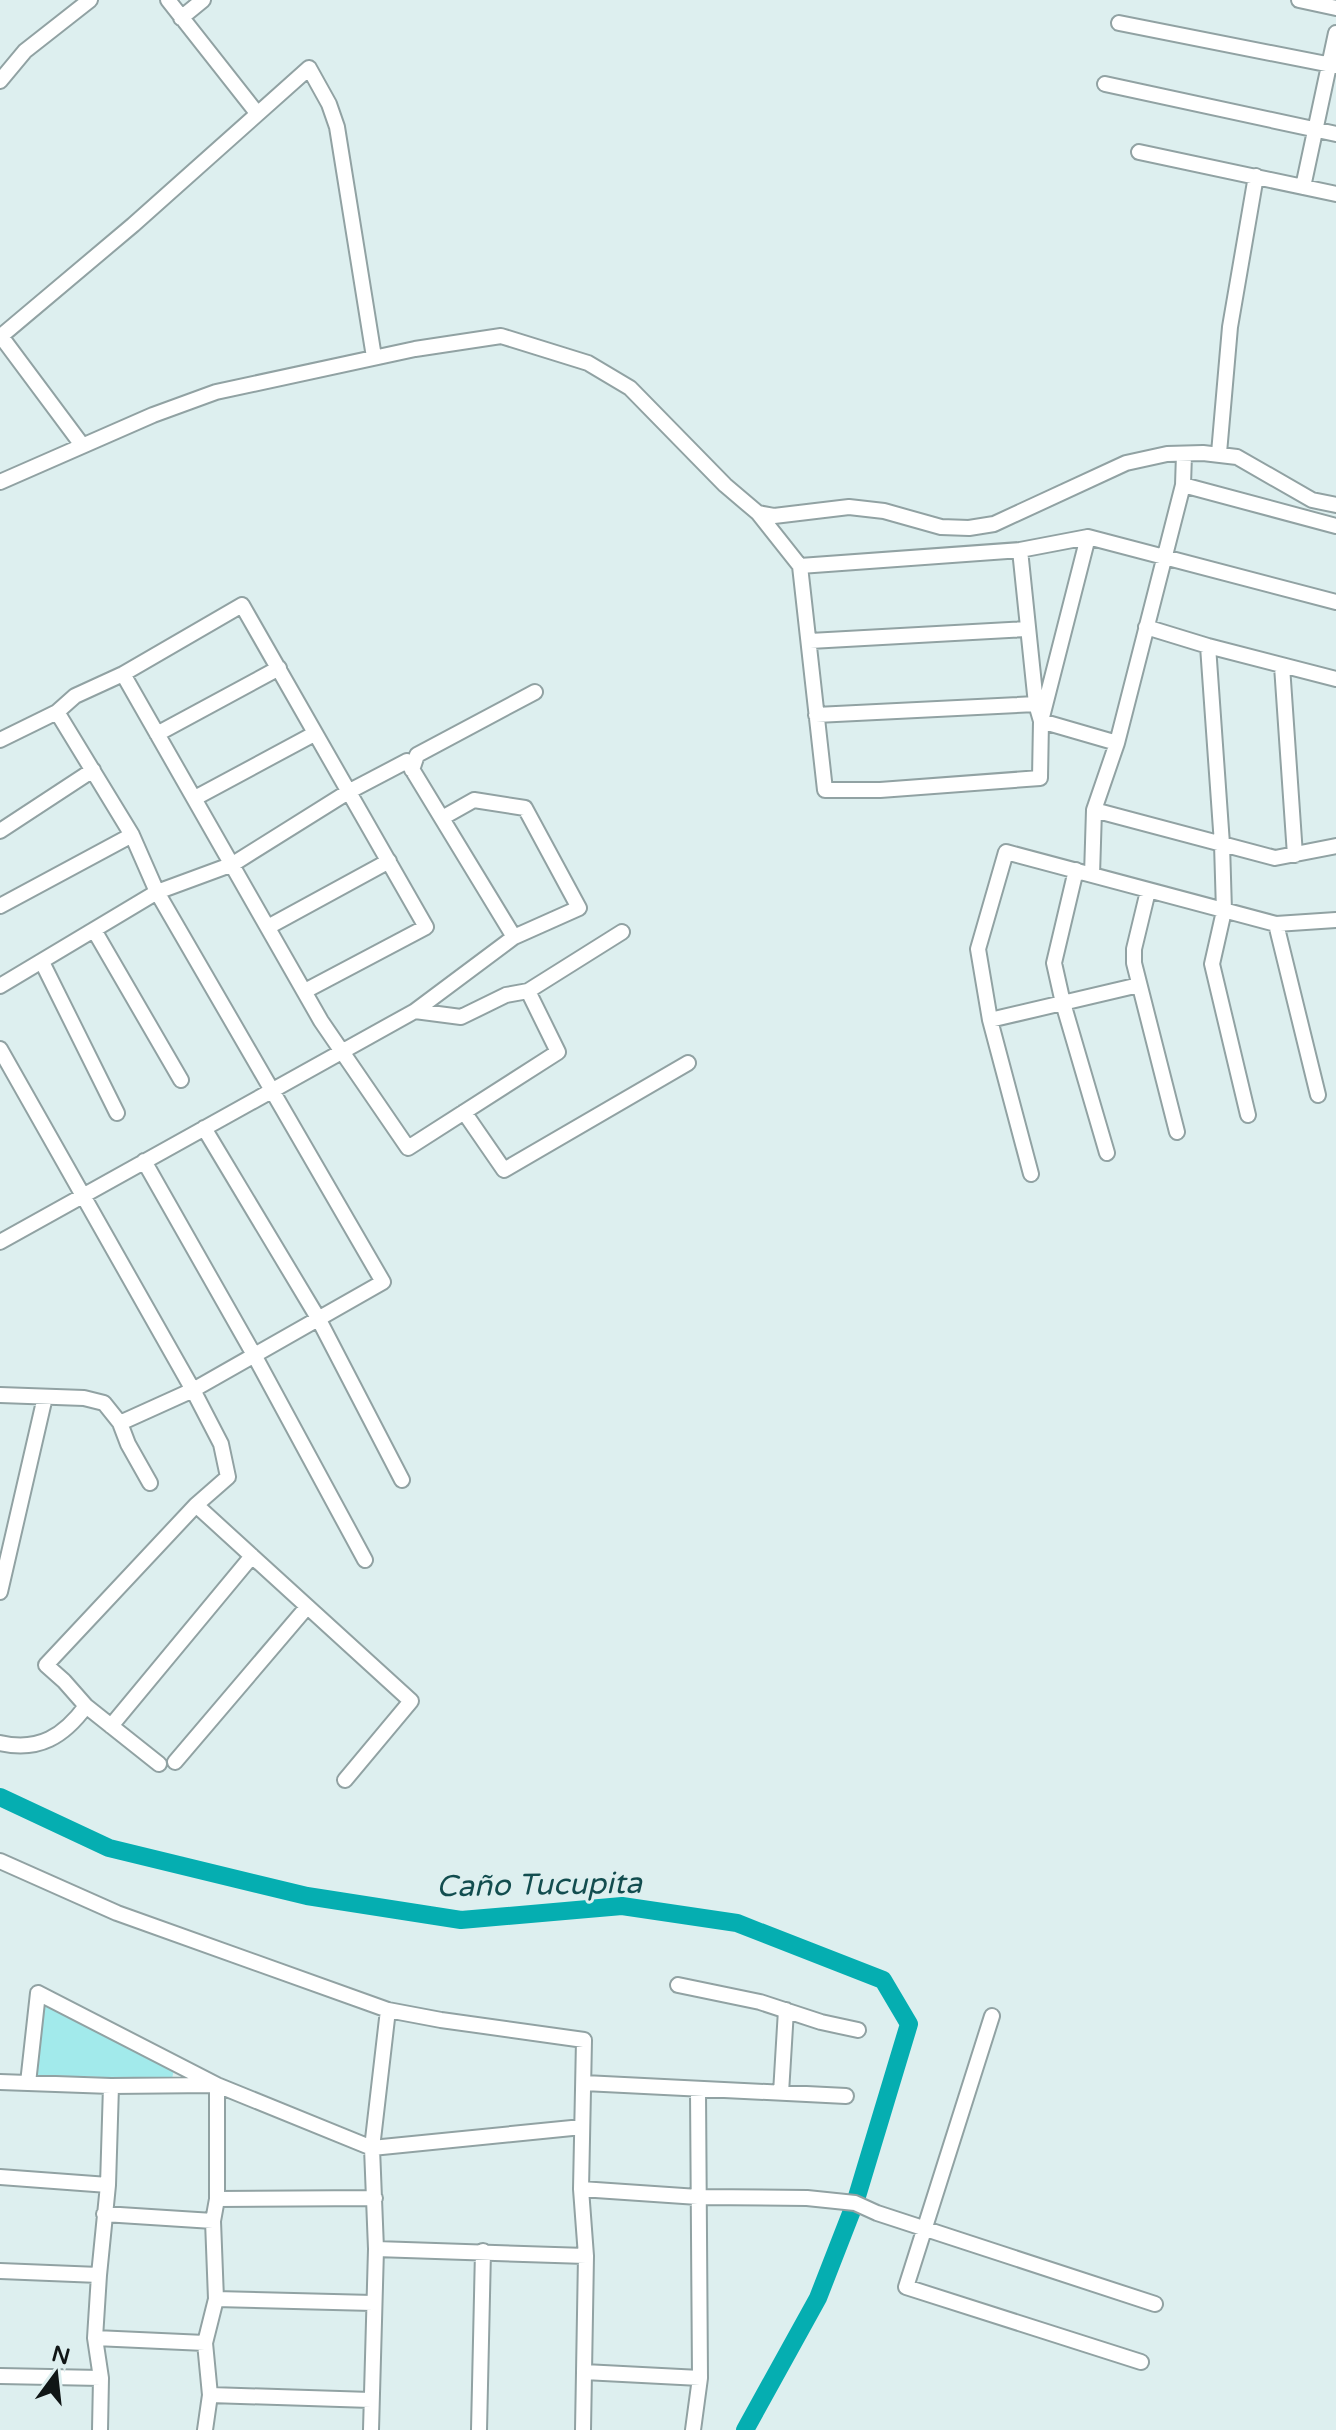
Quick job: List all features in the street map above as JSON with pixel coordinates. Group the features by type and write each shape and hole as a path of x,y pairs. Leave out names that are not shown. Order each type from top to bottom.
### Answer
{"street":[{"path":"0,81 25,51 90,0"},
{"path":"168,0 257,113"},
{"path":"181,18 203,0"},
{"path":"1299,0 1336,8"},
{"path":"1119,23 1333,65"},
{"path":"1303,187 1333,65 1336,33"},
{"path":"82,445 0,336 133,225 309,68 329,104 337,127 374,357"},
{"path":"1105,84 1336,134"},
{"path":"1139,152 1336,194"},
{"path":"1219,453 1230,327 1256,176"},
{"path":"0,482 153,415 216,392 374,357 501,336 588,363 630,388 725,485 758,513 800,566 825,790 834,791 1040,778 1041,721 1088,537"},
{"path":"758,513 786,515 849,507 884,511 941,527 969,528 994,524 1126,463 1145,458 1219,453 1237,457 1312,500 1336,505"},
{"path":"1092,875 1094,810 1117,743 1183,485 1184,454"},
{"path":"1183,485 1336,526"},
{"path":"800,566 1020,550 1088,537 1336,602"},
{"path":"1020,550 1036,704 1041,721"},
{"path":"0,740 57,712 75,696 123,674 242,605 426,927 305,991"},
{"path":"1146,627 1336,679"},
{"path":"810,641 1027,629"},
{"path":"1208,646 1224,911 1212,964 1248,1115"},
{"path":"1282,666 1295,855"},
{"path":"157,734 279,668"},
{"path":"123,674 341,1051 408,1148 558,1052 528,991"},
{"path":"412,770 417,755 535,692"},
{"path":"816,715 1036,704"},
{"path":"57,712 132,835 157,892 383,1282 253,1353 193,1390 120,1423"},
{"path":"1041,721 1117,743"},
{"path":"195,798 314,734"},
{"path":"0,986 157,892 233,864 348,792 407,761 514,937"},
{"path":"0,831 93,770"},
{"path":"0,1242 415,1011 514,937 579,908 525,808 474,800 442,818"},
{"path":"1094,810 1275,858 1336,846"},
{"path":"0,906 132,835"},
{"path":"1031,1174 990,1020 978,949 1006,852 1276,924 1336,920"},
{"path":"268,927 389,861"},
{"path":"1076,870 1054,963 1107,1153"},
{"path":"1148,891 1134,949 1134,963 1177,1132"},
{"path":"1276,924 1318,1095"},
{"path":"94,930 181,1080"},
{"path":"415,1011 461,1017 506,995 528,991 622,932"},
{"path":"42,962 117,1113"},
{"path":"990,1020 1139,985"},
{"path":"0,1049 221,1444 228,1477 196,1505 46,1665 86,1706 159,1764"},
{"path":"464,1112 504,1170 688,1063"},
{"path":"204,1128 318,1318 402,1480"},
{"path":"144,1161 365,1560"},
{"path":"0,1395 84,1398 104,1403 120,1423 150,1483"},
{"path":"0,1592 45,1397"},
{"path":"196,1505 411,1701 345,1780"},
{"path":"111,1726 252,1556"},
{"path":"175,1762 307,1607"},
{"path":"0,1743 30,1746 46,1743 72,1725 86,1706"},
{"path":"0,1861 117,1913 388,2010 584,2040 581,2189 586,2256 583,2430"},
{"path":"678,1985 858,2030"},
{"path":"28,2083 38,1993 217,2085 372,2148 582,2127"},
{"path":"371,2430 376,2249 372,2148 388,2010"},
{"path":"781,2093 786,2010"},
{"path":"992,2016 906,2287 1141,2362"},
{"path":"0,2082 111,2086 217,2085"},
{"path":"584,2083 846,2096"},
{"path":"205,2430 210,2395 205,2343 216,2299 213,2221 217,2199 217,2085"},
{"path":"100,2430 101,2378 95,2338 108,2185 111,2086"},
{"path":"693,2430 700,2378 698,2091"},
{"path":"0,2177 108,2185"},
{"path":"581,2189 698,2197 807,2198 855,2203 877,2213 1155,2304"},
{"path":"217,2199 375,2198"},
{"path":"104,2214 213,2221"},
{"path":"376,2249 586,2256"},
{"path":"479,2430 483,2251"},
{"path":"0,2271 99,2275"},
{"path":"216,2299 373,2303"},
{"path":"95,2338 205,2343"},
{"path":"584,2372 700,2378"},
{"path":"0,2376 101,2378"},
{"path":"210,2395 371,2400"}],"shaded area":[{"path":"43,2003 174,2069 172,2079 35,2075"}],"waterway":[{"name":"Caño Tucupita","path":"0,1797 109,1848 307,1896 461,1920 622,1906 737,1923 883,1980 909,2024 855,2203 818,2298 745,2430"}]}
